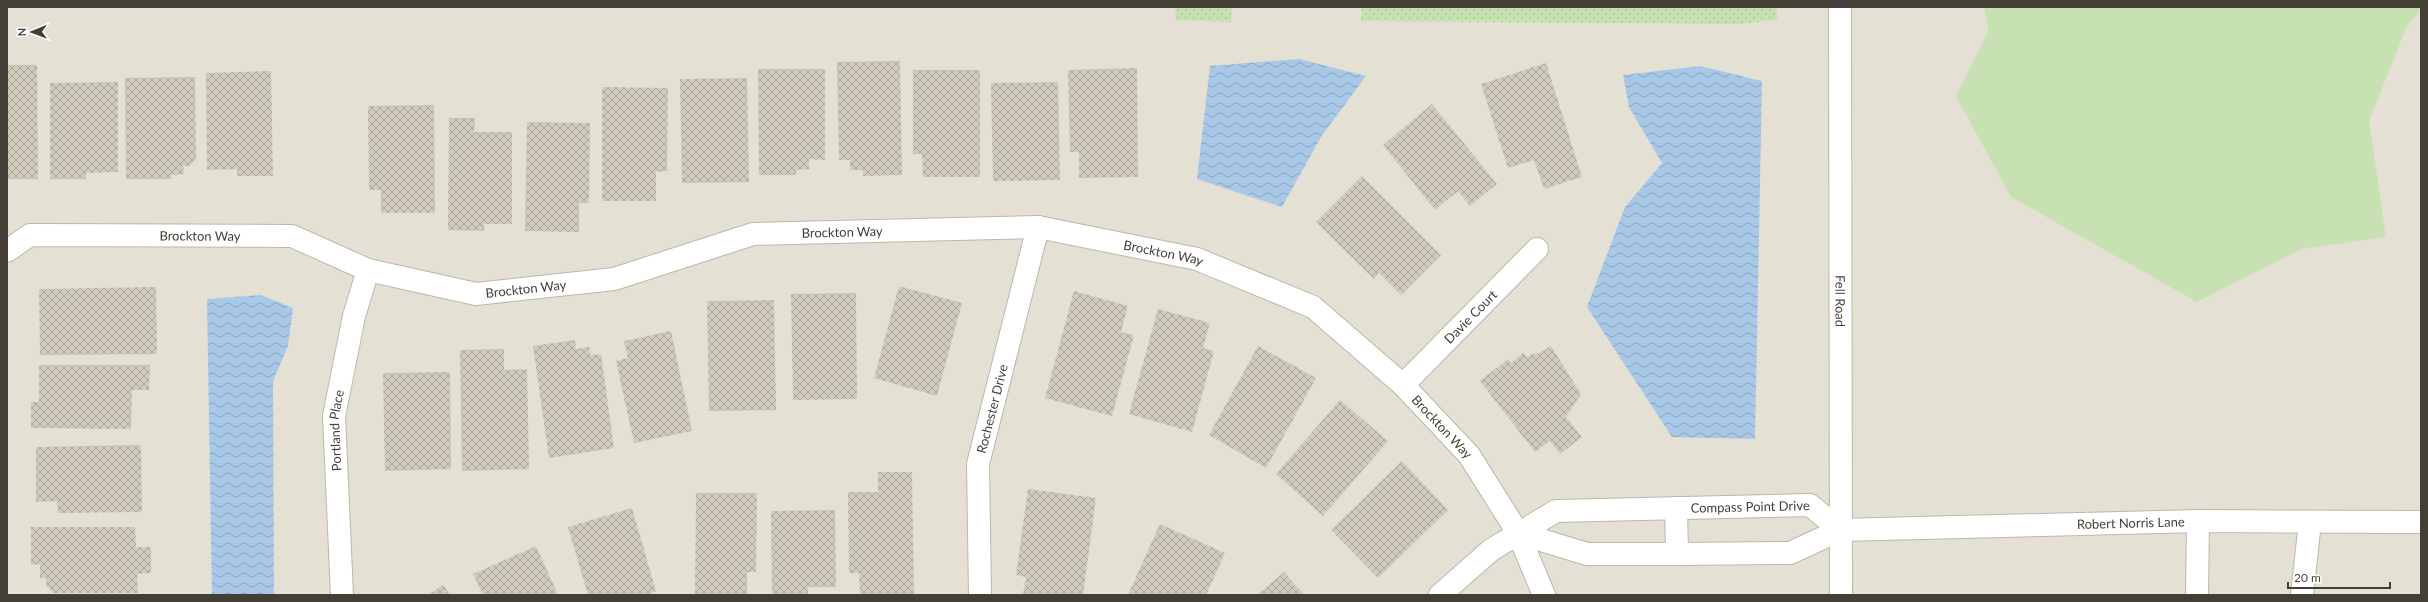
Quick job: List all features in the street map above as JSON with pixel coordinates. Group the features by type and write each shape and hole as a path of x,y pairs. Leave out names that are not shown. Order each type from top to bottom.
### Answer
{"street":[{"name":"Fell Road","path":"1840,7 1841,595"},
{"name":"Brockton Way","path":"7,251 30,235 292,236 368,270 476,294 614,279 753,234 1038,227 1197,259 1313,307 1403,385 1469,455 1518,532 1544,595"},
{"name":"Rochester Drive","path":"980,595 978,464 1038,227"},
{"name":"Davie Court","path":"1403,385 1537,249"},
{"name":"Portland Place","path":"342,595 334,416 354,316 368,270"},
{"name":"Compass Point Drive","path":"1440,595 1491,550 1518,532 1556,511 1810,505 1840,530"},
{"path":"1676,508 1677,554"},
{"name":"Robert Norris Lane","path":"1840,530 2198,521 2421,522"},
{"path":"2198,521 2198,595"},
{"path":"2302,595 2310,522"},
{"path":"1518,532 1587,554 1677,554 1790,553 1840,530"}],"shaded area":[{"path":"7,7 2421,7 2421,595 7,595"}],"green space":[{"path":"1175,7 1232,7 1231,22 1176,20"},
{"path":"1362,7 1777,7 1777,20 1738,24 1361,21"},
{"path":"1984,7 2421,7 2421,10 2407,26 2369,121 2386,237 2301,249 2197,302 2011,197 1956,96 1989,31"}],"water":[{"path":"1299,59 1366,76 1321,137 1282,207 1197,179 1210,66"},
{"path":"1700,66 1762,81 1755,439 1672,437 1587,307 1625,207 1662,163 1629,107 1623,75"},
{"path":"261,295 293,308 288,346 273,381 274,595 212,595 207,299"}],"building":[{"path":"900,61 902,175 863,176 863,170 850,170 850,160 839,160 837,62"},
{"path":"1546,63 1582,177 1544,189 1534,160 1508,168 1481,84"},
{"path":"7,65 37,65 38,179 7,179"},
{"path":"1137,68 1138,177 1079,178 1079,152 1070,152 1068,70"},
{"path":"758,69 825,69 825,160 809,159 809,169 796,170 796,175 759,175"},
{"path":"913,70 980,70 980,177 923,177 922,154 913,154"},
{"path":"271,71 273,176 237,176 237,169 207,170 206,73"},
{"path":"195,77 196,159 189,166 183,166 184,174 171,175 171,179 126,179 125,78"},
{"path":"747,78 749,182 682,183 680,79"},
{"path":"118,82 118,172 86,173 86,179 50,179 50,83"},
{"path":"1058,82 1060,180 993,181 991,83"},
{"path":"602,87 668,88 667,171 656,172 656,201 602,201"},
{"path":"1432,104 1497,184 1470,206 1458,191 1435,210 1383,145"},
{"path":"434,105 435,213 381,213 381,190 369,190 368,106"},
{"path":"449,118 475,118 474,132 512,132 512,224 484,224 484,231 448,230"},
{"path":"527,122 590,123 589,203 579,203 579,232 525,231"},
{"path":"1362,176 1441,255 1401,295 1379,273 1374,279 1316,222"},
{"path":"899,286 962,303 937,396 874,378"},
{"path":"156,287 157,354 40,355 39,289"},
{"path":"1074,291 1128,306 1121,332 1134,335 1112,416 1045,398"},
{"path":"856,293 857,399 793,400 791,294"},
{"path":"774,300 776,410 709,411 707,301"},
{"path":"1158,309 1210,323 1203,348 1214,351 1192,432 1129,414"},
{"path":"671,331 692,431 634,443 616,361 628,358 624,341"},
{"path":"575,340 576,349 589,347 591,355 601,354 614,448 549,458 533,346"},
{"path":"1258,346 1316,378 1266,468 1209,435"},
{"path":"1551,346 1581,394 1566,417 1582,437 1560,454 1550,441 1535,452 1480,381 1508,359 1511,363 1523,353 1527,357 1532,354 1539,353"},
{"path":"504,349 504,370 527,369 529,469 462,471 460,350"},
{"path":"39,365 150,365 149,390 132,390 131,429 31,428 31,402 39,402"},
{"path":"450,372 451,469 385,471 383,373"},
{"path":"1340,400 1388,441 1323,516 1276,474"},
{"path":"141,445 142,512 58,513 57,501 36,502 36,447"},
{"path":"1402,461 1448,510 1378,578 1331,530"},
{"path":"878,472 912,472 914,595 860,595 859,573 849,573 848,492 878,492"},
{"path":"1028,489 1096,498 1083,595 1023,595 1026,577 1016,575"},
{"path":"696,493 757,493 756,572 747,572 747,595 695,595"},
{"path":"632,508 656,591 647,595 588,595 568,527"},
{"path":"835,510 836,587 808,587 808,595 772,595 771,511"},
{"path":"1160,524 1225,553 1206,595 1128,595"},
{"path":"31,527 135,527 136,547 151,547 151,573 137,574 138,593 53,593 46,585 46,578 40,578 40,564 31,565"},
{"path":"536,546 558,595 483,595 473,574"},
{"path":"1284,572 1304,595 1257,595"},
{"path":"443,585 450,595 428,595"}]}
